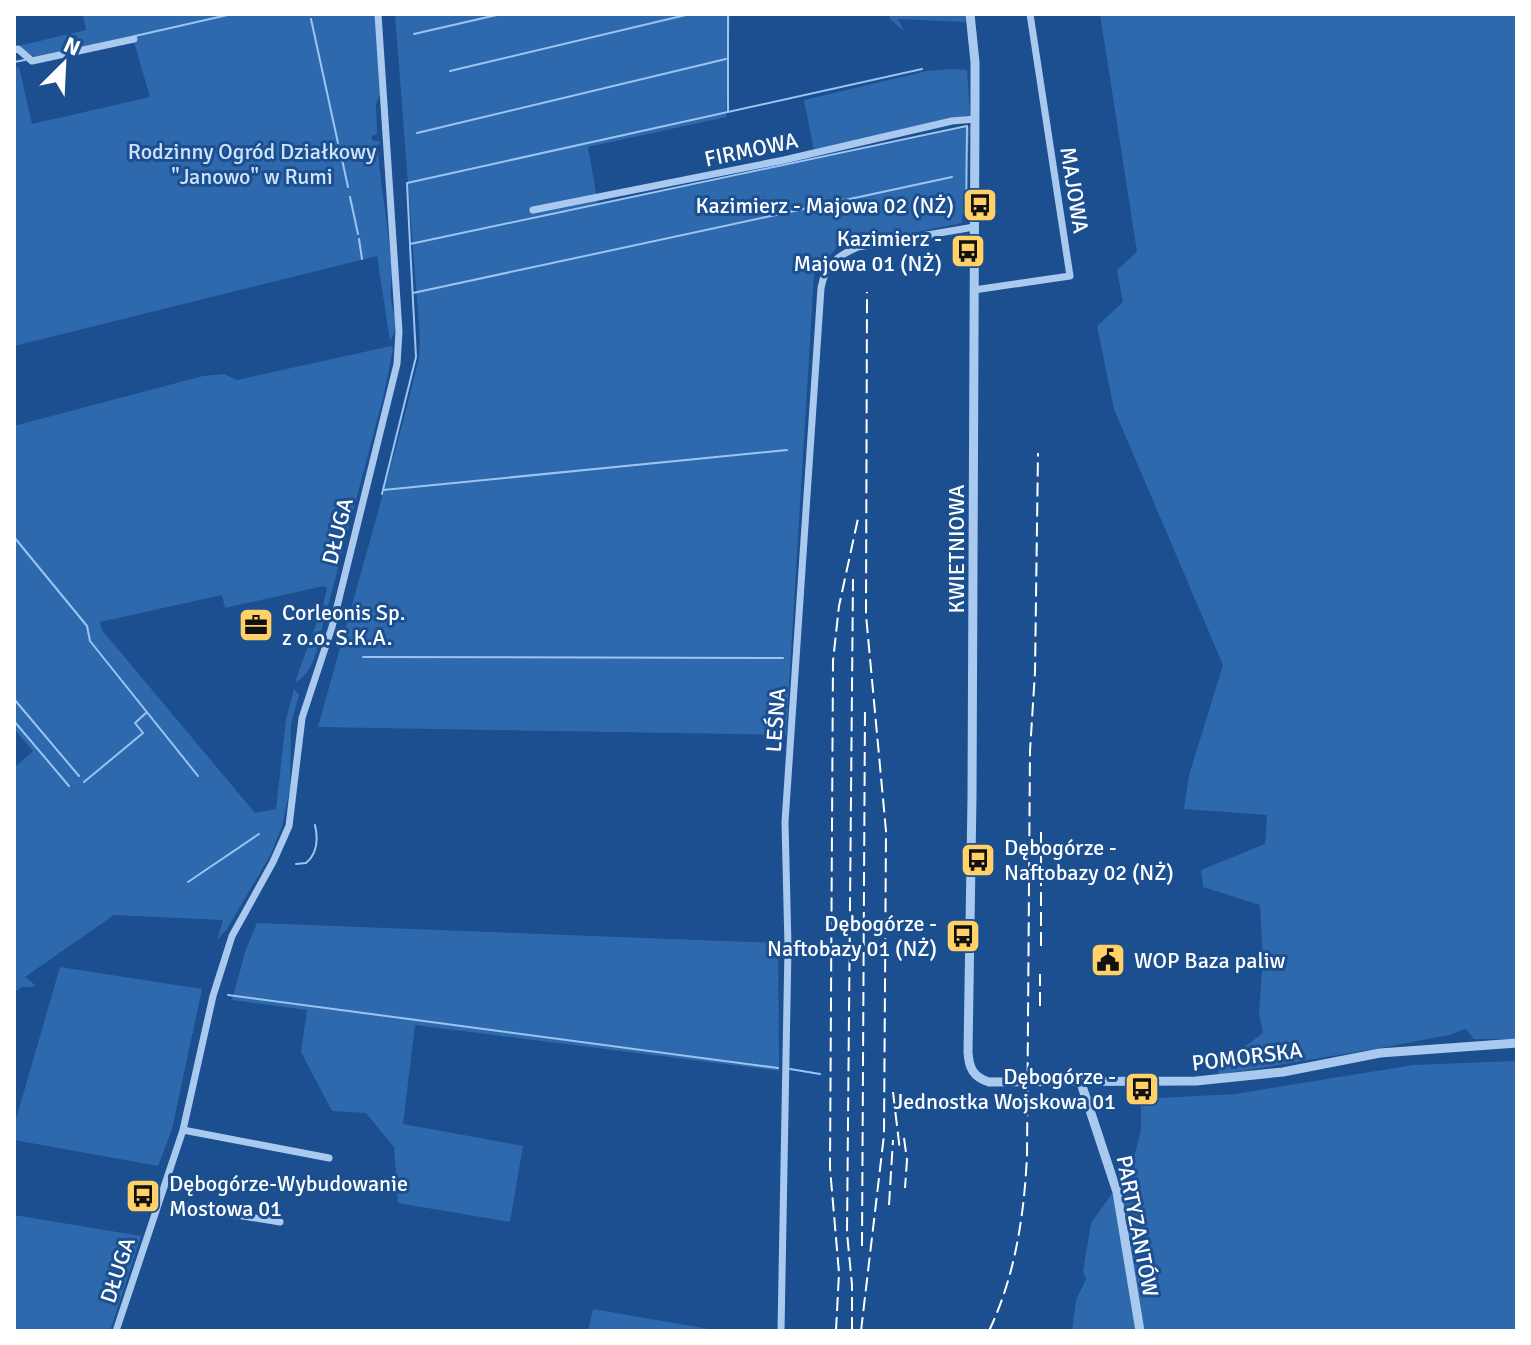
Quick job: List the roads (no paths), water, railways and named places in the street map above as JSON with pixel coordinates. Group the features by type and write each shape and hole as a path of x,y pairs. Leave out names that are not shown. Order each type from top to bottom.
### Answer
{"street":[{"name":"DŁUGA","path":"116,1331 183,1130 213,996 232,936 289,826 302,718 332,627 397,364 399,331 378,14"},
{"name":"KWIETNIOWA","path":"970,14 975,62 975,119 968,1052 973,1073 980,1079"},
{"name":"MAJOWA","path":"974,290 1070,276 1030,14"},
{"path":"14,50 25,53 32,61 134,39"},
{"name":"FIRMOWA","path":"533,210 784,160 952,121 975,119"},
{"name":"LEŚNA","path":"781,1331 788,947 785,822 821,288 833,260 858,247 974,227"},
{"name":"POMORSKA","path":"980,1079 989,1082 1081,1083 1196,1081 1283,1072 1380,1053 1517,1043"},
{"name":"PARTYZANTÓW","path":"1081,1083 1117,1192 1140,1331"},
{"path":"183,1130 329,1158"},
{"path":"175,1205 280,1222"}],"waterway":[{"path":"135,36 232,14"},
{"path":"414,34 501,14"},
{"path":"450,71 690,14"},
{"path":"728,14 728,111"},
{"path":"311,19 338,143"},
{"path":"417,133 726,59"},
{"path":"14,62 25,60"},
{"path":"922,69 407,183 410,244 967,126 966,219"},
{"path":"340,150 348,187"},
{"path":"413,293 952,177"},
{"path":"350,197 358,234"},
{"path":"359,239 362,259"},
{"path":"382,494 416,357 410,245"},
{"path":"383,490 787,450"},
{"path":"14,537 87,626 90,641 198,776"},
{"path":"363,657 783,658"},
{"path":"14,699 79,776"},
{"path":"84,782 143,733 135,723 146,713"},
{"path":"14,721 69,786"},
{"path":"296,864 306,863 313,855 317,840 315,825"},
{"path":"188,882 259,834"},
{"path":"228,995 778,1068"},
{"path":"790,1069 820,1074"}],"railway":[{"path":"861,1331 884,1135 886,831 866,615 867,292"},
{"path":"989,1331 1017,1246 1027,1156 1030,751 1035,672 1038,453"},
{"path":"836,1331 839,1273 830,1168 833,661 839,606 859,514"},
{"path":"852,1331 847,1233 853,579"},
{"path":"862,1246 865,706"},
{"path":"1041,826 1041,946"},
{"path":"1040,974 1040,1006"},
{"path":"893,1092 900,1151"},
{"path":"904,1138 907,1160 905,1188"},
{"path":"889,1205 893,1140"}],"place":[{"name":"Kazimierz - Majowa 02 (NŻ)","path":"980,205"},
{"name":"Kazimierz - Majowa 01 (NŻ)","path":"968,251"},
{"name":"Corleonis Sp. z o.o. S.K.A.","path":"256,625"},
{"name":"Dębogórze - Naftobazy 02 (NŻ)","path":"978,860"},
{"name":"Dębogórze - Naftobazy 01 (NŻ)","path":"963,936"},
{"name":"WOP Baza paliw","path":"1108,960"},
{"name":"Dębogórze - Jednostka Wojskowa 01","path":"1142,1089"},
{"name":"Dębogórze-Wybudowanie Mostowa 01","path":"143,1196"}],"park label":[{"name":"Rodzinny Ogród Działkowy \"Janowo\" w Rumi","path":"252,164"}]}
